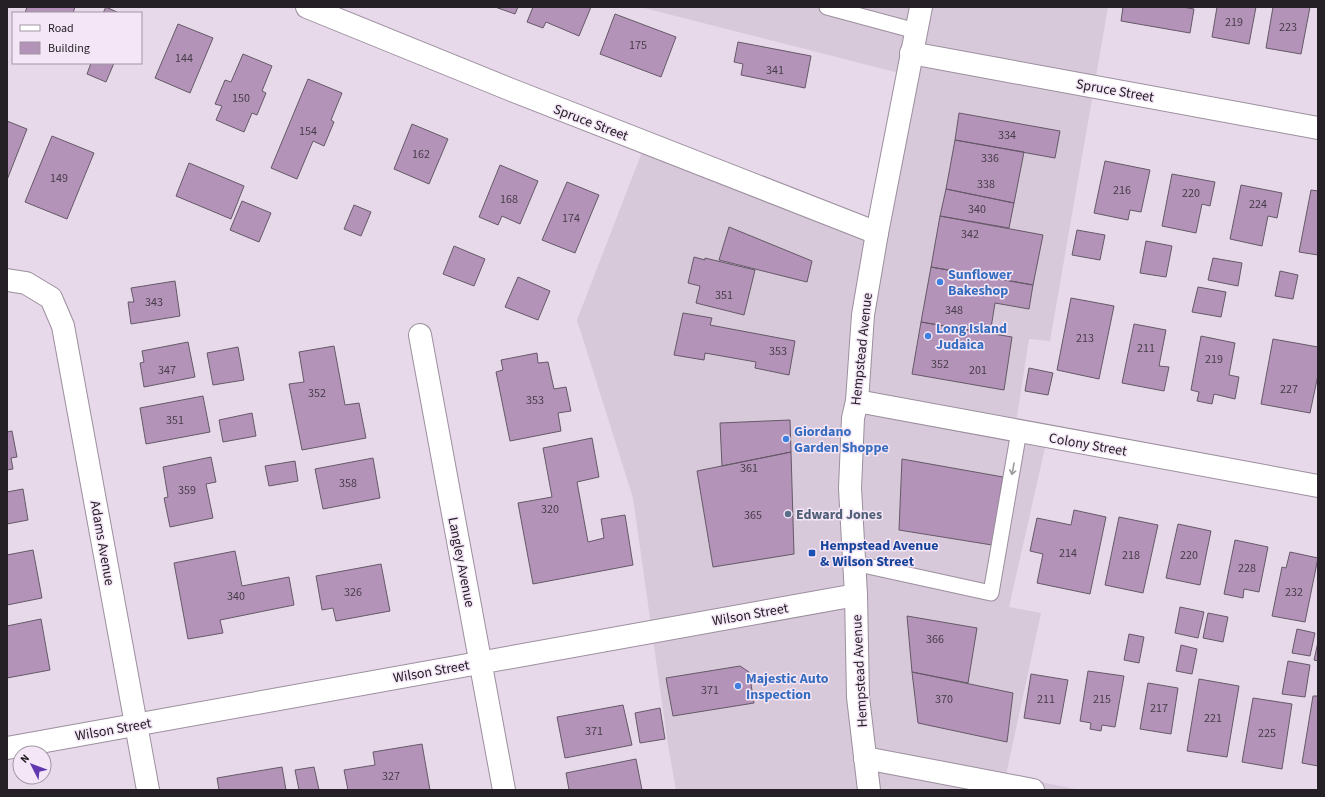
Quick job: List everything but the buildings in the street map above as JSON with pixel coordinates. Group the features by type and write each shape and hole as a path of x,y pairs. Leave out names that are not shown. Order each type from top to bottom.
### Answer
{"street":[{"name":"Spruce Street","path":"307,7 510,89 877,233"},
{"name":"Hempstead Avenue","path":"869,790 858,697 856,595 850,488 853,418 857,401 863,315 877,233 921,7"},
{"name":"Spruce Street","path":"911,53 1318,128"},
{"name":"Adams Avenue","path":"7,280 26,283 51,298 63,326 148,790"},
{"name":"Langley Avenue","path":"420,335 504,790"},
{"name":"Colony Street","path":"857,401 1318,486"},
{"name":"Wilson Street","path":"7,748 856,595"},
{"path":"865,758 1033,790"}],"lane":[{"path":"827,7 916,31"},
{"path":"854,563 991,593 1019,431"}],"shaded area":[{"path":"640,7 1108,7 1050,341 1029,339 1016,423 1049,430 1009,607 1041,613 1006,775 1080,790 676,790 668,745 633,498 577,320 644,147 871,237 903,74"}],"place":[{"name":"Sunflower Bakeshop","path":"940,282"},
{"name":"Long Island Judaica","path":"928,336"},
{"name":"Giordano Garden Shoppe","path":"786,439"},
{"name":"Edward Jones","path":"788,514"},
{"name":"Hempstead Avenue & Wilson Street","path":"812,553"},
{"name":"Majestic Auto Inspection","path":"738,686"}]}
